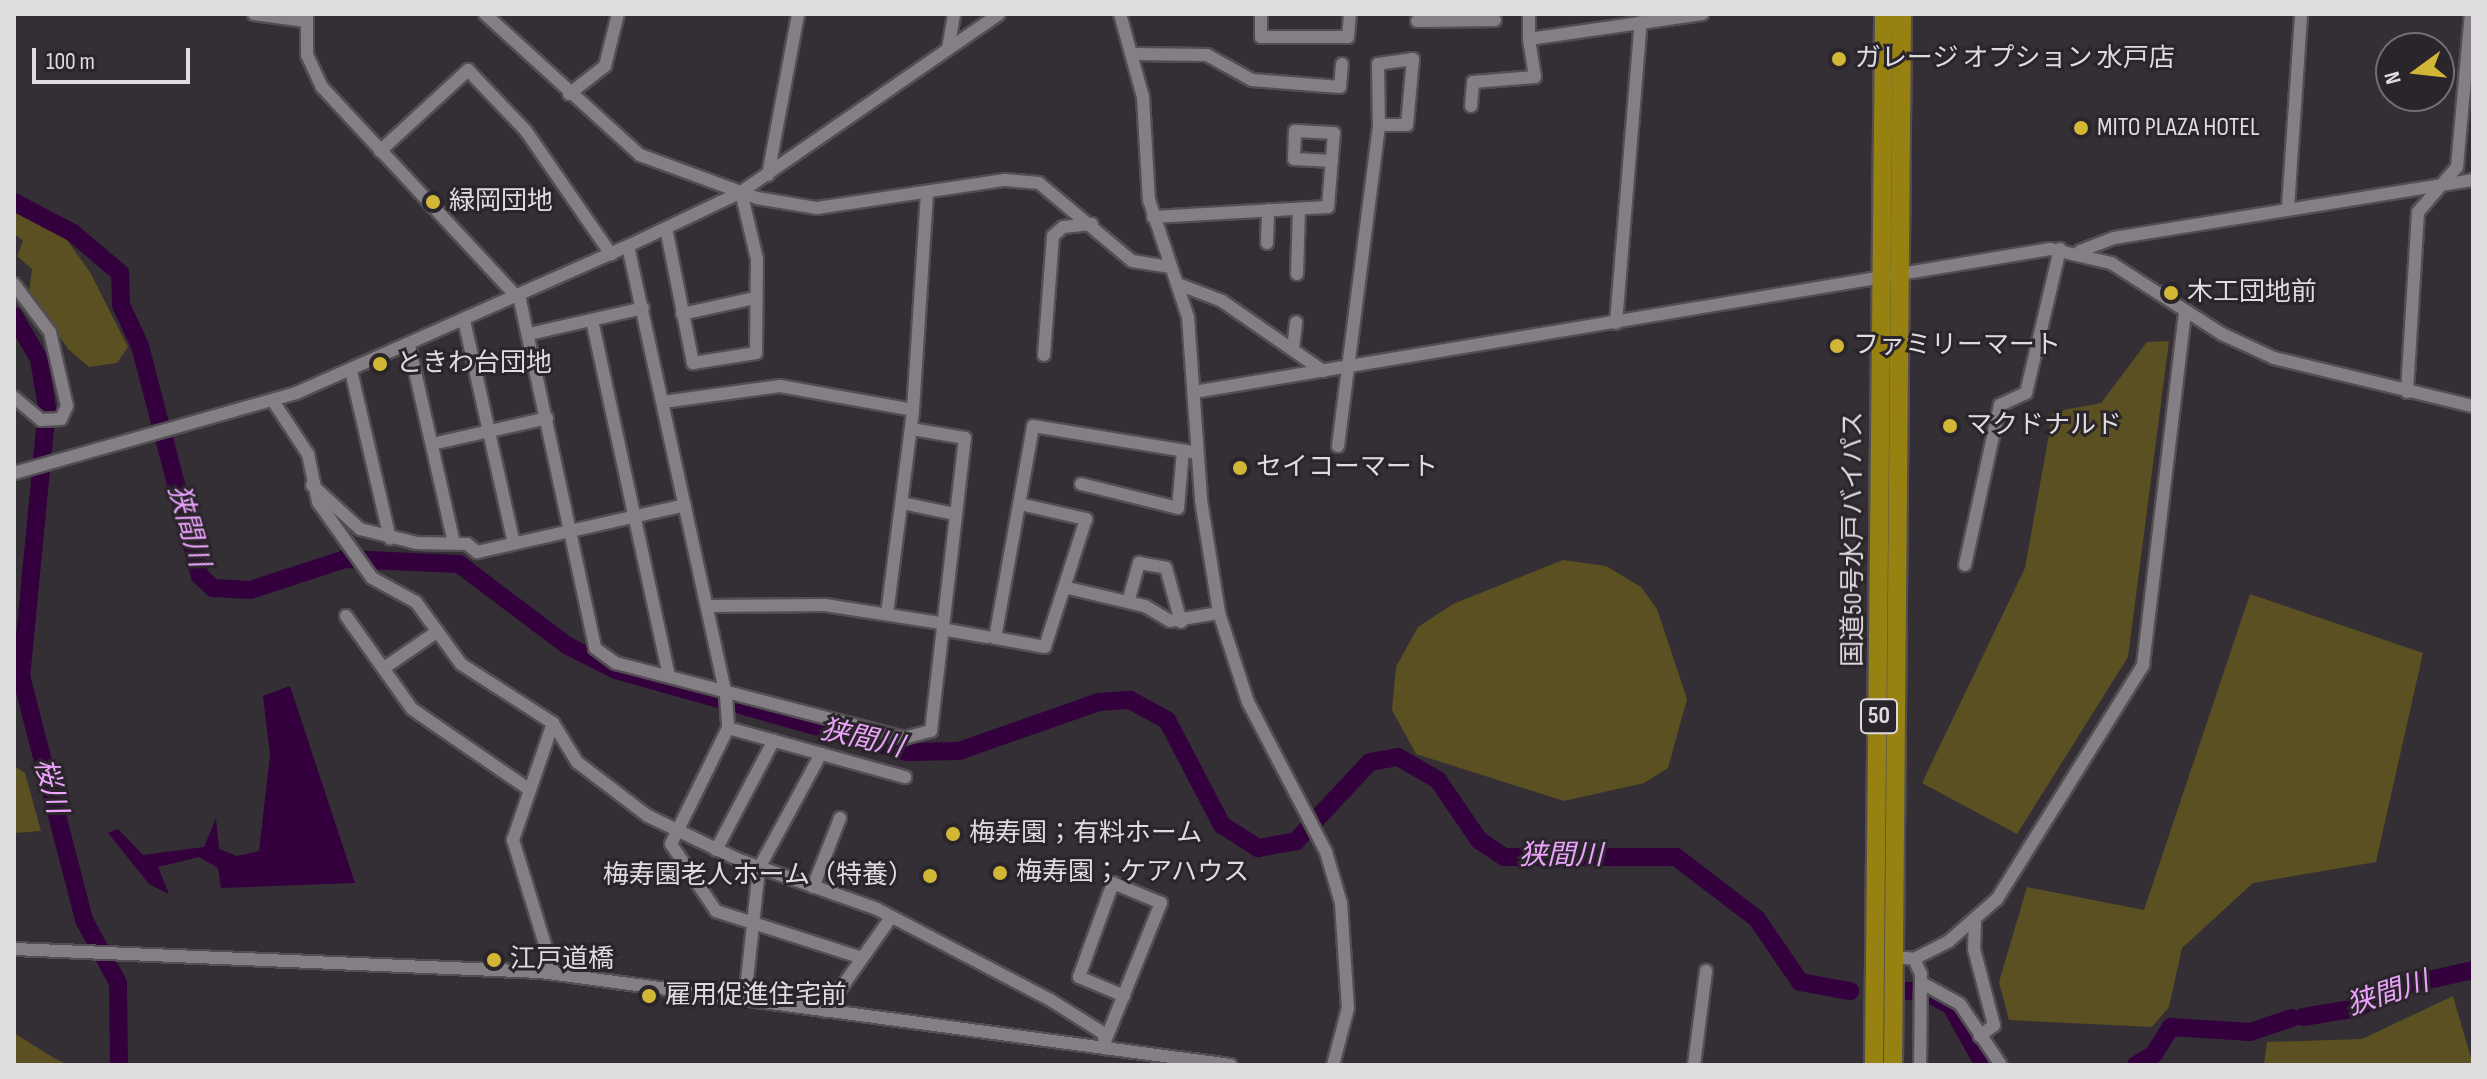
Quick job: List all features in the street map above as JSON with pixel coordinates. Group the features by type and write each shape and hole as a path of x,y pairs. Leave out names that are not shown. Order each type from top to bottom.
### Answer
{"highway":[{"name":"国道50号水戸バイパス","path":"1884,14 1890,274 1893,1065"},
{"name":"国道50号水戸バイパス","path":"1874,1065 1890,274 1902,18"}],"street":[{"path":"254,14 307,18 314,75 512,298 520,300 595,648 616,663 904,738 931,731 965,438 911,429"},
{"path":"485,14 626,148 741,192 817,208 927,196 994,181 1039,183 1092,224 1132,261 1168,267"},
{"path":"569,94 605,66 618,14"},
{"path":"768,175 798,14"},
{"path":"948,49 954,14"},
{"path":"20,472 273,401 351,371 611,254 741,192 999,14"},
{"path":"1120,14 1134,54 1153,217 1168,267 1178,284 1194,392 1197,453 1219,613 1248,702 1326,852 1341,903 1348,978 1333,1065"},
{"path":"1261,14 1261,37 1348,37 1350,14"},
{"path":"1471,106 1473,82 1535,77 1529,14"},
{"path":"1529,39 1641,22 1655,17 1702,14"},
{"path":"2288,207 2301,14"},
{"path":"2407,392 2416,227 2436,186 2457,167 2470,58 2471,14"},
{"path":"1417,21 1438,18 1495,20"},
{"path":"1616,323 1641,22"},
{"path":"1134,54 1207,55 1252,80 1340,87 1342,64"},
{"path":"1413,59 1407,125 1379,125 1373,121 1378,64 1413,59"},
{"path":"380,151 468,70 526,131 611,254"},
{"path":"1338,446 1352,366 1379,125"},
{"path":"1153,217 1328,207 1332,161"},
{"path":"2080,251 2114,238 2288,207 2473,180"},
{"path":"666,228 693,363 756,353 757,259 741,192"},
{"path":"887,614 913,410 927,196"},
{"path":"1297,274 1299,209"},
{"path":"1267,243 1268,210"},
{"path":"1044,355 1053,236 1063,227 1092,224"},
{"path":"628,246 726,693 728,723 674,828 671,844 716,911 754,919 862,958"},
{"path":"1965,565 2000,405 2026,393 2060,249"},
{"path":"1194,392 1616,323 1890,274 2060,249 2080,251 2274,358 2473,406"},
{"path":"14,284 36,308 62,361 67,406 48,420 14,397"},
{"path":"1178,284 1222,301 1323,371"},
{"path":"682,314 755,298"},
{"path":"529,334 643,308"},
{"path":"1893,957 1914,959 1975,922 2032,849 2059,791 2143,665 2185,311"},
{"path":"464,320 514,543"},
{"path":"592,320 669,676"},
{"path":"1293,348 1296,322"},
{"path":"409,345 454,543"},
{"path":"351,371 390,539"},
{"path":"663,402 780,386 913,410"},
{"path":"273,401 308,454 312,485 382,589 416,602 461,664 553,723 577,762 674,828 716,850 890,919 1052,1001 1106,1044"},
{"path":"432,444 547,418"},
{"path":"1020,504 1086,519 1068,588 1045,647 995,638 1033,426 1197,453"},
{"path":"1081,484 1178,508 1183,451"},
{"path":"312,485 360,529 390,539 454,543 477,552 685,505"},
{"path":"902,503 954,514"},
{"path":"1128,602 1139,563 1166,568 1181,622"},
{"path":"1068,588 1128,602 1181,622 1219,613"},
{"path":"707,606 825,605 887,614 987,637"},
{"path":"346,616 412,709 527,788"},
{"path":"384,668 438,631"},
{"path":"553,723 527,788 513,840 554,974"},
{"path":"728,723 774,740 905,777"},
{"path":"716,850 774,740"},
{"path":"745,999 759,868 821,754"},
{"path":"813,887 840,818"},
{"path":"1106,1044 1161,903 1113,883 1079,977 1124,996"},
{"path":"825,1011 890,919"},
{"path":"1975,922 1974,949 1994,1025 1980,1036"},
{"path":"14,949 449,964 554,974 825,1011 1106,1044 1164,1061 1231,1065"},
{"path":"1914,959 1922,983 1920,1065"},
{"path":"1694,1065 1706,971"},
{"path":"1922,983 1960,1004 2001,1065"}],"shaded area":[{"path":"14,211 58,228 90,272 128,347 117,363 89,367 68,349 29,292 32,269 17,256 23,241 14,233"},
{"path":"2169,341 2128,657 2017,834 1922,783 2025,568 2053,412 2101,403 2147,342"},
{"path":"1563,560 1606,566 1641,587 1657,609 1687,699 1668,768 1644,783 1564,801 1416,754 1392,710 1396,667 1418,627 1453,604"},
{"path":"2250,594 2423,653 2376,862 2253,883 2182,948 2169,1007 2152,1027 2009,1020 1999,982 2027,887 2144,910"},
{"path":"290,686 355,883 221,888 218,868 199,857 158,867 169,894 149,884 108,833 118,829 143,855 204,847 216,818 219,849 237,856 259,851 270,755 263,696"},
{"path":"14,766 25,773 41,831 14,833"},
{"path":"2453,996 2473,1065 2264,1065 2267,1042 2362,1039"},
{"path":"14,1033 54,1058 68,1065 14,1065"}],"waterway":[{"name":"狭間川","path":"14,202 73,233 120,273 121,305 140,346 200,576 213,588 250,590 345,559 459,564 568,646 616,670 907,752 959,751 1099,702 1130,700 1167,720 1222,825 1258,848 1296,841 1370,762 1398,757 1438,780 1479,840 1504,857 1676,857 1757,919 1800,982 1850,991"},
{"name":"桜川","path":"14,316 39,359 47,408 21,676 84,920 118,983 119,1065"},
{"name":"狭間川","path":"2303,1017 2358,1008 2393,988 2473,970"},
{"name":"狭間川","path":"1906,991 1918,991"},
{"name":"狭間川","path":"1927,993 1951,1006 1984,1065"},
{"name":"狭間川","path":"2136,1065 2154,1054 2171,1027 2250,1032 2292,1018"}],"place":[{"name":"ガレージ オプション 水戸店","path":"1839,59"},
{"name":"MITO PLAZA HOTEL","path":"2081,128"},
{"name":"緑岡団地","path":"433,202"},
{"name":"木工団地前","path":"2171,293"},
{"name":"ファミリーマート","path":"1837,346"},
{"name":"ときわ台団地","path":"380,364"},
{"name":"マクドナルド","path":"1950,426"},
{"name":"セイコーマート","path":"1240,468"},
{"name":"梅寿園；有料ホーム","path":"953,834"},
{"name":"梅寿園；ケアハウス","path":"1000,873"},
{"name":"梅寿園老人ホーム（特養）","path":"930,876"},
{"name":"江戸道橋","path":"494,960"},
{"name":"雇用促進住宅前","path":"649,996"}]}
